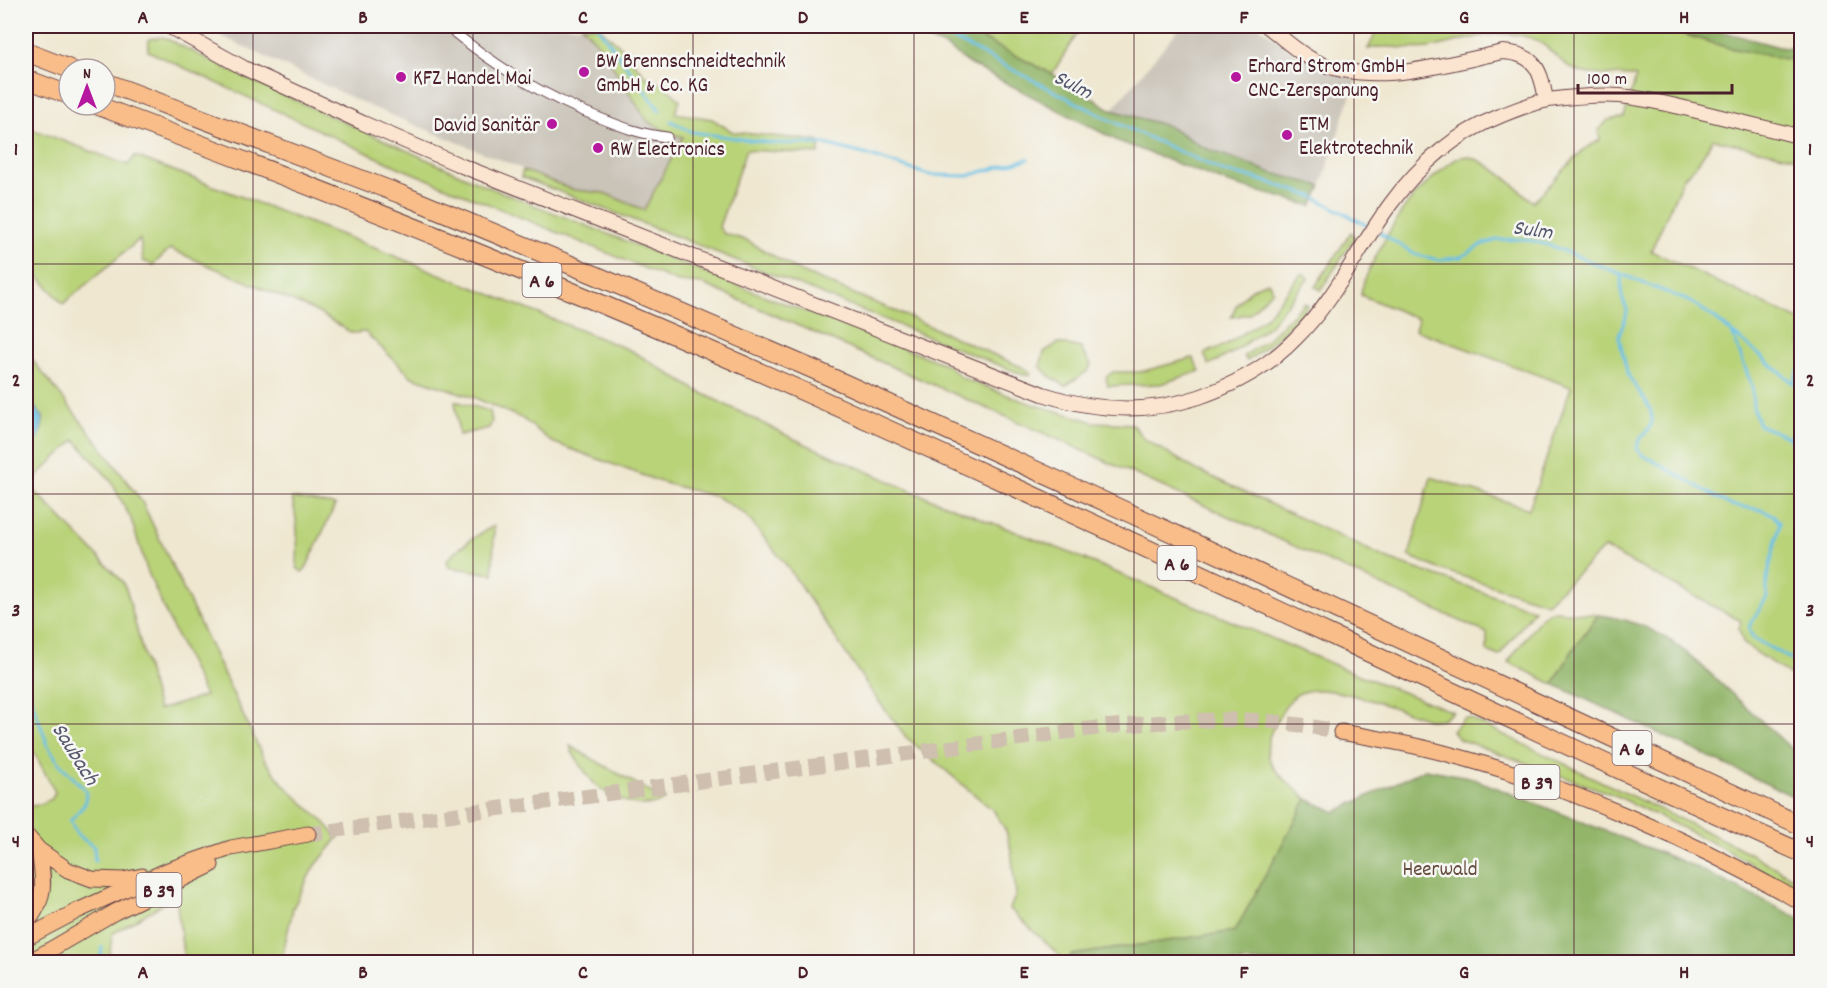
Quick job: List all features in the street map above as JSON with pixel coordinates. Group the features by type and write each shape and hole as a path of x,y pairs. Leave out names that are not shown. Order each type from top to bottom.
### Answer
{"highway":[{"path":"26,52 57,64"},
{"path":"26,79 57,91"},
{"name":"A 6","path":"117,87 400,194 701,320 951,430 1802,826"},
{"name":"A 6","path":"117,113 369,209 678,336 940,453 1747,829 1802,863"},
{"path":"1747,829 1802,853"}],"main road":[{"name":"B 39","path":"1341,732 1444,753 1521,776 1664,833 1771,885 1802,903"},
{"path":"26,835 39,850 68,870 92,879 123,880 168,870"},
{"name":"B 39","path":"26,938 77,911 168,870 231,848 303,835 207,866 115,912 28,963"},
{"path":"26,924 41,901 43,887 39,850"}],"street":[{"path":"168,26 244,68 462,166 993,375 1065,401 1090,406 1141,409 1166,405 1209,393 1245,376 1276,356 1312,321 1329,300 1413,175 1443,147 1482,123 1520,108 1546,100 1595,96 1643,99 1802,137"},
{"path":"446,26 484,57 559,102 650,136 667,137"},
{"path":"1267,26 1314,61 1351,70 1384,73 1407,72 1503,52 1515,52 1532,61 1538,70 1546,100"}],"shaded area":[{"path":"200,26 582,26 671,134 683,137 644,210 605,193 574,190 369,106"},
{"path":"1181,26 1259,26 1294,53 1356,79 1321,186 1272,173 1202,147 1171,127 1112,110"}],"green space":[{"path":"582,26 598,26 620,46 646,77 661,83 680,100 675,113 712,119 733,132 819,141 819,154 746,150 719,227 723,233 748,241 801,272 1026,369 1031,373 1030,375 1024,375 521,177 523,170 574,190 604,193 644,210 683,137 671,134 647,121 600,46"},
{"path":"899,26 962,26 1052,74 1112,110 1171,127 1202,147 1272,173 1321,186 1312,206 1228,183 1118,141 970,64 946,47"},
{"path":"962,26 1082,26 1052,74"},
{"path":"1379,26 1657,26 1729,48 1801,62 1801,159 1713,139 1700,160 1683,179 1651,251 1801,321 1801,683 1743,643 1739,629 1741,621 1604,548 1547,603 1439,569 1409,556 1431,477 1529,509 1571,387 1415,330 1418,319 1361,295 1373,262 1396,220 1409,202 1442,170 1461,157 1469,157 1488,165 1533,202 1584,149 1600,140 1599,130 1608,120 1624,117 1636,77 1580,72 1565,64 1544,45 1529,37 1519,35 1496,34 1428,48 1375,47 1368,49"},
{"path":"1657,26 1702,26 1779,47 1801,50 1801,62 1729,48"},
{"path":"163,37 246,78 486,186 948,365 962,378 1026,402 1094,422 1132,424 1144,439 1195,469 1388,559 1534,610 1499,656 1487,651 1487,633 1048,435 703,284 678,282 398,167 148,51 149,39"},
{"path":"26,127 128,165 135,156 357,241 632,351 696,390 792,438 916,493 1070,553 1349,671 1453,712 1442,719 1432,720 1342,693 1323,690 1307,691 1295,696 1286,705 1274,726 1267,750 1274,768 1307,799 1235,931 1072,955 1065,962 1060,962 1063,959 1010,909 1016,894 1011,850 1006,831 994,811 906,737 874,695 787,566 745,514 717,497 661,482 552,442 523,419 473,397 412,377 365,332 352,333 315,311 170,249 153,265 143,261 140,239 63,304 26,262"},
{"path":"1351,232 1354,238 1321,290 1315,287"},
{"path":"1302,273 1309,278 1269,326 1232,353 1209,365 1204,354 1227,344 1264,319"},
{"path":"1268,282 1273,290 1249,314 1231,317 1245,295"},
{"path":"1304,303 1308,305 1287,328 1247,361 1244,356 1267,340"},
{"path":"1058,343 1081,348 1091,364 1088,371 1065,386 1048,375 1040,366 1044,352"},
{"path":"26,352 142,502 264,759 284,785 338,838 312,870 293,908 281,962 184,962 176,896 112,934 109,962 26,962 26,807 52,799 55,792 26,737 26,450 30,448 43,417 26,398","holes":["75,440 111,481 131,519 147,570 205,696 158,710 127,592 122,581 28,484"]},
{"path":"1193,358 1200,371 1160,384 1108,386 1106,377 1113,372 1140,372"},
{"path":"455,401 490,411 492,422 489,428 459,435"},
{"path":"292,498 335,505 306,568 302,572 297,568 297,533"},
{"path":"494,526 493,574 449,567 447,561 457,550"},
{"path":"1548,612 1598,615 1576,645 1553,684 1508,662 1540,619"},
{"path":"1598,615 1638,624 1655,632 1671,641 1700,664 1801,758 1801,800 1553,684 1576,645"},
{"path":"1464,718 1469,718 1744,850 1801,882 1801,891 1713,843 1617,796 1459,739 1452,731"},
{"path":"570,746 665,799 650,805 641,805 605,792 591,780"},
{"name":"Heerwald","path":"1425,769 1469,777 1691,865 1801,919 1801,962 1065,962 1072,955 1235,931 1307,799 1335,812"}],"water":[{"path":"26,398 43,417 39,436 26,450"}],"waterway":[{"path":"597,26 660,111"},
{"name":"Sulm","path":"928,26 1112,121 1225,172 1254,178 1312,196 1370,227"},
{"path":"671,121 692,132 771,143 825,144 929,175 967,176 1028,159"},
{"name":"Sulm","path":"1378,232 1417,255 1439,260 1461,257 1481,245 1497,240 1524,239 1552,246 1621,274 1621,294 1627,310 1619,336 1620,342 1627,372 1646,402 1652,421 1639,441 1637,449 1643,455 1730,505 1762,510 1773,515 1780,523 1767,578 1767,597 1750,624 1749,630 1754,639 1802,665"},
{"path":"1621,274 1691,302 1712,316 1802,390"},
{"path":"1731,330 1752,386 1753,407 1759,425 1788,437 1802,451"},
{"path":"1793,383 1802,363"},
{"path":"1788,437 1802,430"},
{"name":"Saubach","path":"26,685 48,746 59,763 86,791 85,804 70,821 78,835 94,847 95,861"},
{"name":"Saubach","path":"100,962 102,947"}],"tunnel":[{"path":"308,834 1104,727 1244,720 1269,721 1341,732"}],"place":[{"name":"BW Brennschneidtechnik GmbH & Co. KG","path":"584,72"},
{"name":"KFZ Handel Mai","path":"401,77"},
{"name":"Erhard Strom GmbH CNC-Zerspanung","path":"1236,77"},
{"name":"David Sanitär","path":"552,124"},
{"name":"ETM Elektrotechnik","path":"1287,135"},
{"name":"RW Electronics","path":"598,148"}]}
